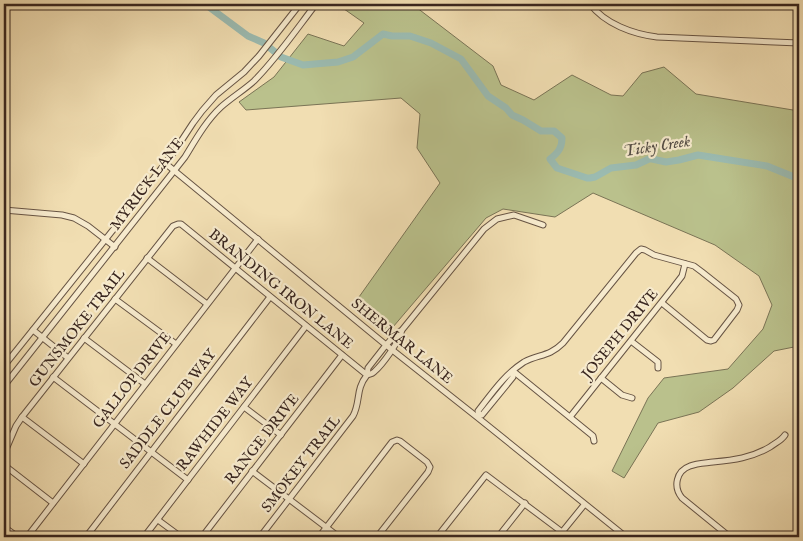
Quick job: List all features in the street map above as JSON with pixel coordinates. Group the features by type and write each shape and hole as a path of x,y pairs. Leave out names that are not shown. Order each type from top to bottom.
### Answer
{"street":[{"name":"MYRICK LANE","path":"4,366 165,163 202,111 259,56 300,4"},
{"name":"MYRICK LANE","path":"4,386 186,157 211,118 222,106 254,81 316,4"},
{"path":"590,4 599,14 615,24 642,35 799,42"},
{"name":"SHERMAR LANE","path":"165,163 392,350 478,416 626,537"},
{"path":"4,210 66,215 84,223 115,247"},
{"path":"366,375 373,374 400,338 402,330 484,229 498,219 514,215 542,225"},
{"name":"GUNSMOKE TRAIL","path":"4,454 22,417 147,258 173,226 178,224"},
{"name":"BRANDING IRON LANE","path":"178,224 183,225 366,375"},
{"name":"GALLOP DRIVE","path":"27,537 258,239"},
{"path":"513,371 526,362 554,352 641,249 654,255 694,266 736,299 739,305 738,310 714,340 711,341 707,340 662,303"},
{"path":"147,258 207,304"},
{"name":"JOSEPH DRIVE","path":"570,417 662,303 682,276 685,264"},
{"name":"SADDLE CLUB WAY","path":"86,537 270,297"},
{"path":"115,299 176,344"},
{"name":"RAWHIDE WAY","path":"144,537 306,326"},
{"path":"33,330 68,358"},
{"name":"SMOKEY TRAIL","path":"260,537 353,416 359,388 368,368 386,345 402,330"},
{"path":"84,338 145,384"},
{"path":"631,341 658,362 658,368"},
{"name":"RANGE DRIVE","path":"202,537 342,356"},
{"path":"478,416 482,415 513,377 513,371"},
{"path":"513,371 593,436 594,441"},
{"path":"53,377 188,480"},
{"path":"600,378 622,395 632,398"},
{"path":"244,407 281,435"},
{"path":"22,417 84,464"},
{"path":"730,537 682,498 677,491 678,475 692,465 734,460 757,454 782,440 785,435"},
{"path":"319,537 392,442 397,440 402,442 430,466 428,472 377,537"},
{"path":"4,465 54,503"},
{"path":"252,471 339,537"},
{"path":"437,537 486,474 562,532"},
{"path":"498,537 524,503"},
{"path":"558,537 584,504"},
{"path":"158,520 181,537"},
{"path":"4,526 18,537"}],"green space":[{"path":"337,4 412,4 493,66 501,85 534,100 572,75 611,95 623,96 642,73 664,67 696,94 799,111 799,346 774,351 733,388 699,412 658,423 624,478 612,471 648,398 664,378 728,369 763,329 772,305 759,276 715,245 593,193 555,217 503,209 486,218 387,334 354,304 440,183 417,148 420,114 401,98 246,110 239,102 274,77 308,34 344,46 364,23"}],"waterway":[{"name":"Ticky Creek","path":"205,4 248,36 264,43 281,57 303,65 338,62 353,57 383,34 410,36 431,43 461,59 488,96 506,108 512,115 541,131 554,131 562,138 562,142 559,150 550,159 557,168 587,178 595,177 611,168 636,165 649,159 666,162 698,155 767,166 799,179"},
{"name":"Ticky Creek","path":"799,198 796,204 799,207"}]}
